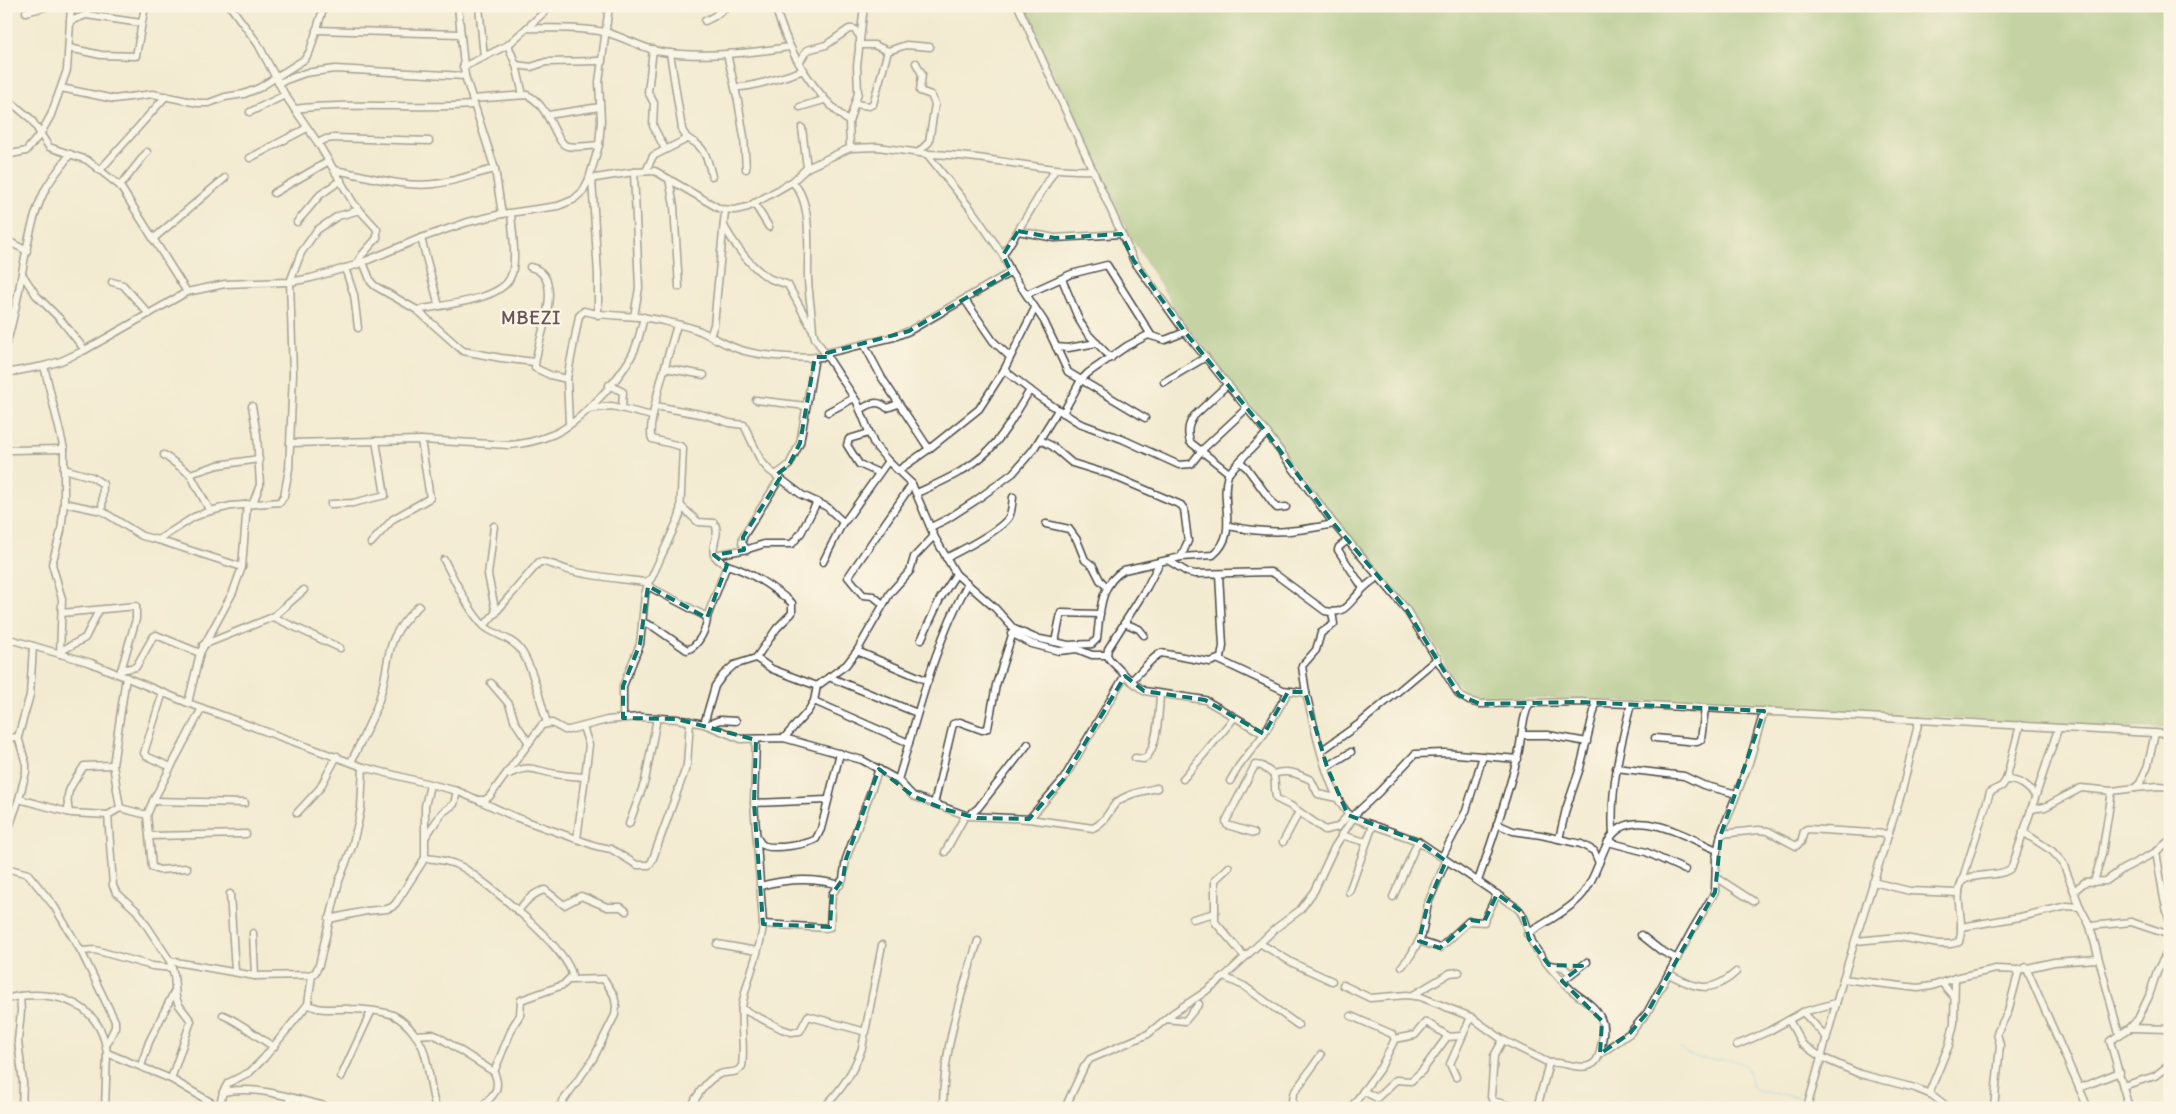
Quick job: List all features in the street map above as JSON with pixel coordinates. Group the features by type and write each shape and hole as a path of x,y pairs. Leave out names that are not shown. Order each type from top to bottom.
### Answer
{"street":[{"path":"26,12 49,6"},
{"path":"6,155 26,151 51,115 67,70 71,6"},
{"path":"69,48 101,55 136,56 145,6"},
{"path":"230,6 258,44 284,96 318,143 354,204 374,224 378,233 377,238 362,254 356,265"},
{"path":"277,80 305,59 310,51 324,6"},
{"path":"458,6 463,67 495,170 502,214"},
{"path":"480,6 484,57"},
{"path":"540,6 542,14"},
{"path":"463,67 508,45 551,6"},
{"path":"598,315 598,274 591,179 599,145 600,108 598,87 609,6"},
{"path":"704,21 728,6"},
{"path":"775,6 789,47 799,63 824,100 849,122"},
{"path":"850,148 849,122 858,93 857,66 864,6"},
{"path":"1018,6 1030,37 1134,261 1185,332 1267,433 1334,524 1406,609 1460,695 1469,701 1480,704 1631,704 2170,734"},
{"path":"70,21 86,15 141,24"},
{"path":"527,28 606,32 653,50 670,53 726,54 789,47"},
{"path":"799,63 807,50 826,45 849,29 854,29 860,36"},
{"path":"316,30 460,34"},
{"path":"508,45 516,65 522,95"},
{"path":"859,45 874,45 888,51 906,45 930,47"},
{"path":"653,50 648,92 654,103 653,126 665,149"},
{"path":"856,104 869,106 873,104 888,51"},
{"path":"670,53 682,129 688,139 702,149 712,176"},
{"path":"726,54 735,87 744,137 746,169"},
{"path":"516,65 531,67 546,62 602,61"},
{"path":"916,63 923,78 919,88 933,97 935,104 929,142 919,152"},
{"path":"61,88 114,99 153,94 198,104 244,94 277,80 305,73 335,69 465,76"},
{"path":"735,87 745,88 804,70"},
{"path":"294,109 346,105 420,108 522,95 531,97 548,115 558,137 567,146 599,145"},
{"path":"101,169 166,96"},
{"path":"250,112 284,96"},
{"path":"6,98 31,119 49,147 87,160 101,169 120,186 187,292"},
{"path":"800,107 824,100"},
{"path":"548,115 600,108"},
{"path":"250,158 307,128"},
{"path":"802,128 807,168"},
{"path":"318,143 326,139 335,138 430,141"},
{"path":"646,171 652,156 688,139"},
{"path":"6,372 44,366 86,350 187,292 225,284 290,282 356,265 421,238 502,214 558,206 573,200 583,191 591,179 634,172 655,171 703,201 725,210 742,209 792,182 807,168 850,148 878,147 927,154 965,155 1056,170 1093,170"},
{"path":"120,186 147,152"},
{"path":"6,344 27,251 44,193 70,154"},
{"path":"927,154 971,209 1003,255 1011,272 1044,321 1068,372 1145,418"},
{"path":"274,193 329,161"},
{"path":"334,170 405,184 425,185 495,170"},
{"path":"1003,255 1056,170"},
{"path":"634,172 639,288 634,316"},
{"path":"153,239 225,178"},
{"path":"669,179 674,206 679,287"},
{"path":"297,222 320,195 341,180"},
{"path":"792,182 801,192 807,221 808,281 815,338 828,355 854,398 874,444 888,461 912,484 934,536 956,574 990,603 1012,631 1032,644 1059,651 1077,649 1092,655 1107,655 1131,681 1144,691 1205,700 1264,734"},
{"path":"754,203 768,227"},
{"path":"158,540 194,518 210,511 250,504 273,504 280,502 284,496 289,469 293,374 290,282 300,253 317,230 338,216 360,210"},
{"path":"710,336 714,325 725,210"},
{"path":"417,310 485,295 506,284 513,270 511,213"},
{"path":"724,226 733,241 759,270 768,278 788,285 813,331"},
{"path":"1018,231 1055,238 1121,234"},
{"path":"421,238 438,306"},
{"path":"6,240 27,251"},
{"path":"364,262 371,282 375,286 417,310 462,351 535,362"},
{"path":"1027,294 1071,274 1107,264 1151,335 1165,340 1185,332"},
{"path":"530,267 542,273 548,288 549,300 546,322 535,362 536,369 567,379"},
{"path":"344,268 354,295 358,328"},
{"path":"569,423 567,379 579,316 584,311 598,315 644,317 698,330 739,350 816,358 894,337 909,331 1011,272"},
{"path":"22,274 36,295 61,320 86,350"},
{"path":"1062,279 1079,320 1097,344 1111,358"},
{"path":"112,282 123,286 149,314"},
{"path":"965,300 994,341 1009,356"},
{"path":"899,470 979,409 1004,370 1009,356 1035,308"},
{"path":"290,443 421,440 522,444 554,434 588,409 628,362 634,350 644,317"},
{"path":"623,718 623,686 637,653 648,584 661,559 682,507 683,448 652,439 650,434 652,416 677,325"},
{"path":"931,527 954,515 1013,473 1024,462 1081,380 1127,346 1151,335"},
{"path":"864,344 878,372 929,449"},
{"path":"1056,346 1068,348 1097,344"},
{"path":"1164,382 1206,357"},
{"path":"747,550 742,542 743,537 778,477 796,454 800,443 816,358"},
{"path":"44,366 64,449 64,503 60,539 52,564 61,592 60,653"},
{"path":"666,368 704,375"},
{"path":"1004,370 1079,424 1122,439 1179,465 1191,464 1202,450 1247,408"},
{"path":"1228,384 1190,422 1188,434 1190,442 1229,473"},
{"path":"610,385 623,392 622,408"},
{"path":"917,494 946,480 987,452 1000,437 1030,390"},
{"path":"828,412 854,398"},
{"path":"756,400 806,406"},
{"path":"860,410 876,402 887,408 898,404"},
{"path":"188,703 203,645 233,592 242,567 250,504 260,485 259,458 252,406"},
{"path":"588,409 607,406 652,416"},
{"path":"655,406 705,415 730,423 744,425 761,461 802,495 827,507 843,522"},
{"path":"869,433 849,439 847,444 859,464 879,473"},
{"path":"1012,631 1055,642 1092,644 1097,639 1106,586 1116,574 1124,570 1181,557 1213,555 1222,544 1229,526 1227,497 1229,473 1267,433"},
{"path":"371,543 393,519 430,498 421,440"},
{"path":"1040,440 1052,446 1059,454 1072,463 1111,475 1181,505 1184,509 1188,541 1181,557"},
{"path":"331,504 353,503 385,495 376,441"},
{"path":"11,450 64,449"},
{"path":"164,454 190,474 210,511"},
{"path":"190,474 218,465 259,458"},
{"path":"822,562 843,522 888,461"},
{"path":"1240,462 1247,468 1277,508 1286,507"},
{"path":"64,469 92,477 103,484 102,511"},
{"path":"883,604 873,596 863,594 848,577 912,484"},
{"path":"946,558 972,546 1008,519 1012,510 1013,497"},
{"path":"714,555 747,550 764,544 792,544 795,542 817,502"},
{"path":"64,503 102,511 142,536 242,567"},
{"path":"682,507 698,522 714,523 716,525 714,555"},
{"path":"1046,524 1069,528 1077,540 1085,560 1093,566 1100,580 1106,586"},
{"path":"1229,526 1249,530 1287,532 1334,524"},
{"path":"494,526 488,569 490,589 496,613"},
{"path":"784,738 802,720 814,701 817,686 846,665 857,650 890,593 910,571 914,557 934,536"},
{"path":"1348,540 1338,550 1363,588"},
{"path":"705,724 716,686 722,675 734,665 756,658 777,628 792,613 792,603 760,578 727,565 714,555"},
{"path":"444,560 478,620 484,626 519,648 526,661 547,723"},
{"path":"1169,561 1187,572 1219,574 1266,572 1275,574 1325,611 1332,612 1345,609 1363,588 1378,577"},
{"path":"484,626 539,562 547,562 570,571 648,584 707,617"},
{"path":"1107,655 1108,649 1153,577 1160,562"},
{"path":"642,622 654,627 687,650 694,647 706,628 707,617 727,565"},
{"path":"921,640 940,600 956,574"},
{"path":"1219,574 1223,646 1222,656 1219,660"},
{"path":"898,780 910,743 917,712 947,625 967,585"},
{"path":"203,645 274,616 304,590"},
{"path":"62,613 112,610 131,605 137,609 122,674 113,765 120,808"},
{"path":"350,762 378,703 391,641 406,617 419,606"},
{"path":"60,653 85,638 99,610"},
{"path":"1332,612 1334,624 1321,633 1316,650 1302,666 1306,693 1321,751 1337,798 1351,817 1418,840 1521,911 1527,934 1534,947 1562,981 1590,1005 1602,1020 1603,1035 1600,1054"},
{"path":"1055,642 1061,613 1100,614"},
{"path":"274,616 340,648"},
{"path":"1124,623 1139,629 1144,635"},
{"path":"934,804 953,724 960,722 982,730 988,728 996,685 1012,631"},
{"path":"122,674 136,667 156,635 200,653"},
{"path":"6,638 60,653 122,674 188,703 363,767 430,786 457,791 515,817 611,849 636,865 649,865 652,861 687,765 690,721"},
{"path":"6,836 19,799 26,764 18,737 29,706 32,684 32,646"},
{"path":"857,650 928,681"},
{"path":"1131,681 1156,655 1161,653 1210,662 1219,660 1288,692 1306,693"},
{"path":"756,658 772,669 817,686"},
{"path":"1321,751 1359,724 1438,658"},
{"path":"1029,819 1063,780 1125,675"},
{"path":"829,677 917,712"},
{"path":"491,682 510,704 515,722 529,743"},
{"path":"163,692 144,753 146,756 171,767"},
{"path":"1230,781 1264,734 1288,692"},
{"path":"1134,758 1144,760 1150,753 1155,738 1160,694"},
{"path":"814,701 910,743"},
{"path":"1478,882 1518,759 1526,712 1530,703"},
{"path":"1559,839 1566,809 1587,742 1596,703"},
{"path":"1613,834 1612,815 1616,768 1631,704"},
{"path":"187,868 155,869 151,863 147,815 152,801 202,708"},
{"path":"1655,738 1697,742 1701,740 1705,708"},
{"path":"1343,985 1370,998 1413,995 1471,1018 1503,1040 1548,1063 1579,1067 1593,1064 1600,1054 1624,1039 1639,1024 1715,892 1717,850 1721,834 1749,762 1764,711"},
{"path":"478,800 485,800 490,796 542,726 547,723 552,723 565,730 623,718 657,718 690,721 705,724 741,739 784,738 840,753 862,760 898,780 913,796 967,816 1029,819 1093,828 1100,825 1119,800 1157,788"},
{"path":"628,824 645,781 657,718"},
{"path":"1183,779 1234,718"},
{"path":"705,724 716,720 736,721"},
{"path":"1807,1108 1843,979 1902,791 1919,720"},
{"path":"1856,941 1900,937 1951,944 1959,942 1961,927 1958,893 1990,792 2002,786 2006,780 2020,725"},
{"path":"577,839 589,745 583,727"},
{"path":"1962,881 1968,878 2009,870 2058,729"},
{"path":"2135,788 2140,783 2148,765 2155,733"},
{"path":"1523,735 1548,735 1587,742"},
{"path":"6,738 18,737"},
{"path":"691,1108 695,1098 709,1082 720,1074 734,1073 742,1066 742,1008 763,924 754,803 756,740"},
{"path":"945,852 967,816 978,808 1028,744"},
{"path":"1327,767 1351,752"},
{"path":"1254,833 1227,826 1226,821 1253,766 1262,766 1273,774 1277,799 1325,830 1338,827 1351,817 1373,798 1415,754 1432,752 1518,759"},
{"path":"757,836 761,844 765,846 795,845 816,839 821,829 840,753"},
{"path":"297,813 320,788 337,756"},
{"path":"1402,966 1411,955 1424,929 1428,903 1444,859 1466,811 1484,756"},
{"path":"69,812 66,801 67,793 84,766 113,765"},
{"path":"107,1053 171,1079 219,1107 228,1082 250,1072 274,1048 308,1004 312,975 319,964 339,881 352,847 358,823 361,808 363,767"},
{"path":"507,775 519,769 532,767 557,774 585,777"},
{"path":"1616,768 1684,776 1703,785 1737,794"},
{"path":"763,924 829,928 832,922 832,894 843,880 846,859 879,769"},
{"path":"1273,774 1281,771 1292,772 1311,780 1318,794 1337,798"},
{"path":"2006,780 2019,781 2025,784 2035,795"},
{"path":"329,919 392,907 425,858 425,806 430,786"},
{"path":"2031,809 2045,807 2082,788 2112,791 2159,786 2170,787"},
{"path":"425,838 442,813 454,804 457,791"},
{"path":"2094,882 2102,854 2112,791"},
{"path":"19,799 69,812 108,815 118,811 120,808"},
{"path":"754,803 827,800"},
{"path":"152,801 244,803"},
{"path":"120,808 147,815"},
{"path":"1283,842 1299,812"},
{"path":"108,815 113,886 116,892 137,911 171,964 179,1006 191,1021 171,1079"},
{"path":"1065,1108 1084,1067 1090,1059 1148,1034 1224,977 1276,928 1300,910 1308,900 1351,817"},
{"path":"1497,824 1513,831 1559,839 1588,847 1594,851 1599,863"},
{"path":"1527,934 1577,901 1590,883 1613,834 1625,826 1650,824 1680,833 1717,850"},
{"path":"1349,892 1373,825"},
{"path":"1721,834 1758,830 1768,831 1796,846 1801,842 1804,830 1807,829 1888,834"},
{"path":"2023,832 2058,856 2063,863 2080,907 2090,926 2119,1034"},
{"path":"150,836 246,834"},
{"path":"1341,835 1366,842"},
{"path":"1393,897 1418,840"},
{"path":"2074,890 2085,882 2106,881 2123,869 2156,852 2170,840"},
{"path":"1608,842 1646,852 1685,870"},
{"path":"2156,852 2170,924"},
{"path":"425,858 450,862 463,868 518,911 552,943 572,972 570,980 564,985 523,998 520,1004 520,1014 512,1026 494,1072"},
{"path":"1229,867 1215,880 1215,913 1218,926 1244,957"},
{"path":"6,868 20,871 31,877 54,906 81,951 114,1021 115,1027 106,1046"},
{"path":"1716,877 1753,901"},
{"path":"760,886 814,879 840,885"},
{"path":"1873,882 1910,891 1958,893"},
{"path":"518,911 524,903 540,891 545,890 564,905 581,896 607,907 621,907 626,911"},
{"path":"230,894 234,971"},
{"path":"1419,941 1440,948 1469,921 1484,922 1497,894"},
{"path":"1961,927 2020,917 2068,906 2080,907"},
{"path":"1193,919 1215,913"},
{"path":"2090,926 2131,922 2170,935"},
{"path":"253,933 255,976"},
{"path":"1641,935 1660,950 1677,959"},
{"path":"944,1108 945,1063 952,1026 978,942"},
{"path":"717,944 757,950"},
{"path":"1261,944 1293,963 1332,981"},
{"path":"823,1108 840,1090 860,1054 866,1032 882,945"},
{"path":"2129,1108 2120,1072 2109,1042 2130,1028 2143,1009 2157,971 2170,947"},
{"path":"81,951 95,950 152,966 171,964 234,971 255,976 312,975"},
{"path":"1843,979 1911,988 1932,986 1955,978 1996,969 2019,970 2054,962 2098,959"},
{"path":"1562,981 1587,962"},
{"path":"1549,965 1563,967 1571,974"},
{"path":"2026,967 2088,1108"},
{"path":"1994,1108 2000,1045 1997,1033 2008,1012 2019,970"},
{"path":"1413,995 1450,973 1459,972"},
{"path":"1669,974 1688,984 1706,986 1724,983 1736,972"},
{"path":"1224,977 1244,986 1298,1025"},
{"path":"1928,1093 1949,1046 1954,1023 1955,978"},
{"path":"558,1108 593,1059 616,1010 611,988 604,979 570,980"},
{"path":"1942,983 1954,997"},
{"path":"141,1066 149,1042 175,990"},
{"path":"20,996 21,1011 18,1041 23,1083 22,1108"},
{"path":"7,997 49,996 64,999 78,1004 94,1019 106,1046 107,1053 106,1108"},
{"path":"1737,1045 1804,1012 1836,1003"},
{"path":"308,1004 314,1008 389,1013 397,1017 415,1035 425,1055 430,1091 436,1108"},
{"path":"1166,1019 1184,1021 1199,1004"},
{"path":"742,1008 790,1032 800,1031 808,1016 866,1032"},
{"path":"341,1077 371,1012"},
{"path":"1804,1012 1826,1037"},
{"path":"223,1015 239,1022 258,1038 274,1048"},
{"path":"1351,1016 1392,1034 1395,1039"},
{"path":"1456,1077 1450,1068 1450,1064 1461,1036 1471,1018"},
{"path":"1789,1020 1802,1044 1821,1056 1860,1074 1928,1093 1949,1108"},
{"path":"1395,1039 1415,1035 1426,1022 1448,1036 1461,1036"},
{"path":"2130,1028 2170,1029"},
{"path":"415,1035 432,1034 439,1037 494,1072 499,1084 481,1108"},
{"path":"1363,1091 1377,1098 1396,1080 1411,1081 1422,1071 1448,1036"},
{"path":"1352,1108 1381,1067 1395,1039"},
{"path":"1503,1040 1494,1056 1491,1097 1493,1101 1518,1108"},
{"path":"1298,1108 1292,1102 1293,1094 1321,1055"},
{"path":"1537,1108 1548,1063"},
{"path":"2123,1086 2155,1076 2170,1064"},
{"path":"2079,1088 2120,1072"},
{"path":"223,1092 249,1089 325,1106"},
{"path":"287,1108 290,1098"},
{"path":"2165,1108 2170,1105"}],"highlighted area":[{"path":"1018,231 1055,238 1121,234 1134,261 1185,332 1267,433 1334,524 1406,609 1459,695 1480,704 1579,702 1764,711 1721,834 1715,892 1647,1013 1630,1033 1600,1054 1602,1021 1562,981 1582,966 1549,965 1529,939 1522,912 1497,894 1484,922 1471,920 1440,948 1419,941 1428,903 1446,861 1418,841 1348,815 1327,767 1305,692 1288,692 1264,734 1205,700 1144,691 1125,676 1063,780 1029,819 977,818 944,809 913,796 879,769 846,859 843,879 832,894 830,927 763,924 754,803 756,740 677,719 623,718 623,686 640,644 648,586 707,618 727,565 714,555 744,550 743,537 780,478 776,475 789,465 800,443 815,357 829,357 827,353 909,331 1011,272 1003,255"}],"green space":[{"path":"1022,6 2170,6 2170,727 2082,726 1765,706 1502,697 1468,694 1456,683 1432,638 1339,527 1180,316 1131,237"}],"waterway":[{"path":"1681,1048 1688,1054 1703,1059 1727,1059 1740,1062 1747,1069 1752,1085 1757,1091 1806,1098"},
{"path":"1813,1100 1829,1106 1845,1108"}],"district":[{"name":"MBEZI","path":"531,317"}]}
